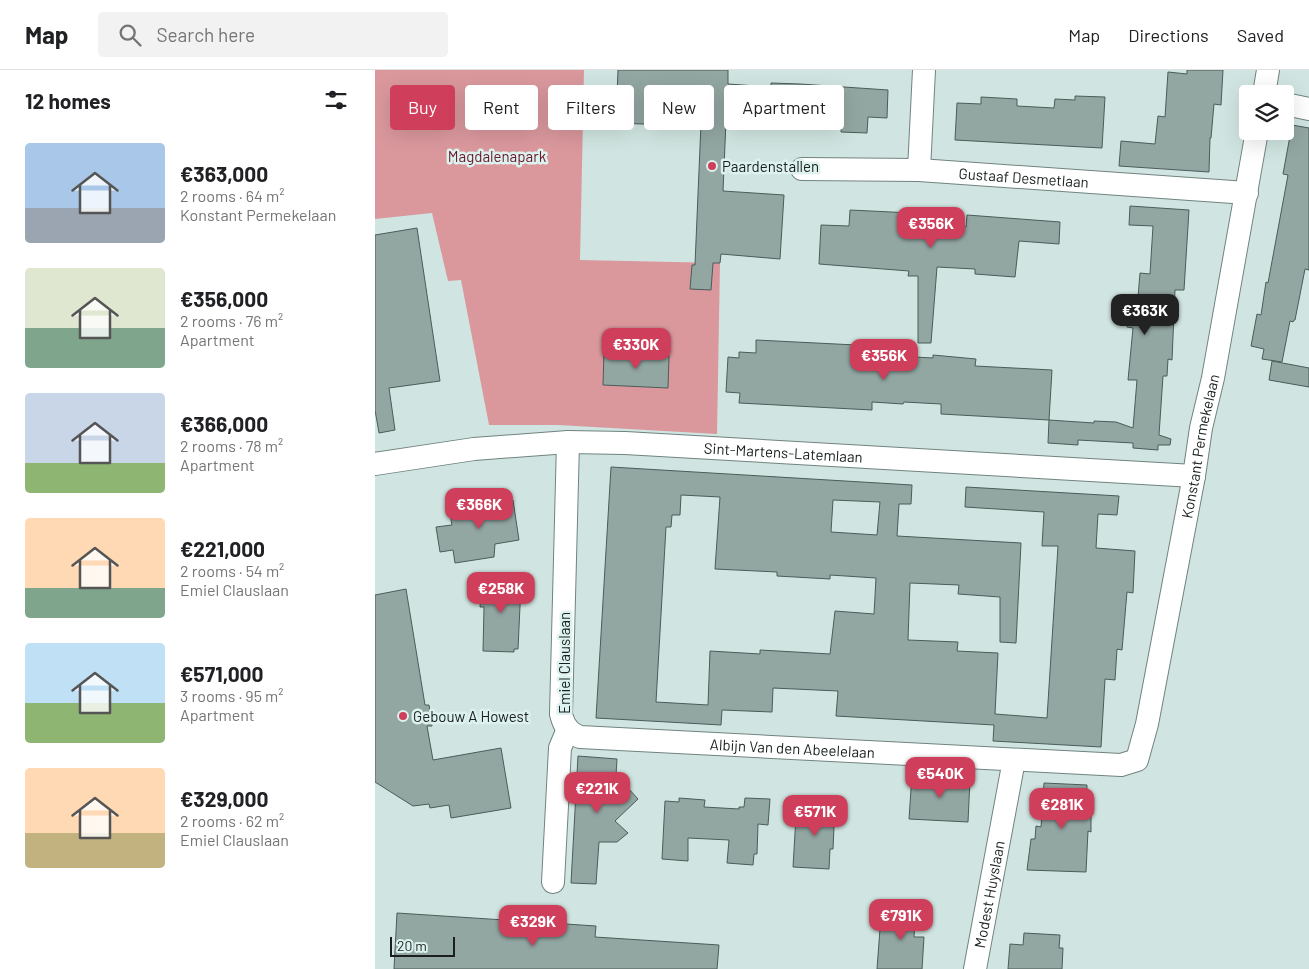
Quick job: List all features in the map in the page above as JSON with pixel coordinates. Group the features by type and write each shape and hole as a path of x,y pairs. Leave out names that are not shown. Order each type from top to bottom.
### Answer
{"street":[{"path":"919,170 924,70"},
{"path":"1266,85 1268,70"},
{"path":"1294,106 1309,109"},
{"name":"Konstant Permekelaan","path":"1137,760 1147,724 1194,476 1201,428 1213,378 1256,140"},
{"name":"Gustaaf Desmetlaan","path":"802,169 919,170 1247,194"},
{"name":"Sint-Martens-Latemlaan","path":"375,464 474,448 568,442 1194,476"},
{"name":"Emiel Clauslaan","path":"553,882 559,748 568,729 561,714 568,442"},
{"name":"Albijn Van den Abeelelaan","path":"568,729 580,737 1121,765 1137,760"},
{"name":"Modest Huyslaan","path":"975,969 1015,760"}],"green space":[{"name":"Magdalenapark","path":"375,70 584,70 584,85 548,85 548,130 583,130 580,260 720,263 717,434 558,425 489,425 461,280 448,281 432,213 375,219"}],"building":[{"path":"618,70 728,70 728,84 742,85 724,85 724,130 726,130 723,191 784,195 780,259 721,254 720,263 713,263 711,290 690,289 692,265 695,265 701,130 714,130 714,85 644,85 644,124 634,124 634,85 617,85"},
{"path":"1187,70 1223,70 1221,105 1214,104 1209,172 1119,166 1121,141 1155,144 1158,116 1165,117 1168,72 1187,74"},
{"path":"771,83 815,85 771,85"},
{"path":"844,87 888,90 887,118 868,117 867,133 841,132 841,130 844,130"},
{"path":"1075,96 1105,97 1102,148 955,140 957,103 981,104 981,97 1017,99 1017,106 1054,108 1055,99 1075,100"},
{"path":"1294,125 1309,128 1309,270 1305,269 1295,320 1293,322 1290,321 1282,362 1262,359 1264,349 1251,346 1257,314 1261,315 1266,282 1268,283 1288,175 1283,174 1289,140 1294,140"},
{"path":"1130,206 1189,210 1184,290 1175,290 1172,360 1168,359 1167,376 1163,376 1159,435 1171,439 1170,445 1158,445 1158,450 1133,448 1133,443 1078,440 1078,445 1048,443 1049,420 1094,423 1094,421 1116,422 1133,428 1137,380 1128,380 1133,328 1127,327 1129,296 1138,297 1140,273 1150,274 1153,226 1129,225"},
{"path":"850,210 912,213 911,225 966,227 967,215 1060,222 1059,244 1019,241 1015,277 975,274 975,269 937,267 931,343 918,343 918,276 908,276 909,271 819,264 821,225 849,226"},
{"path":"417,228 440,381 389,388 395,430 379,433 375,410 375,235"},
{"path":"756,340 856,345 855,354 933,358 933,355 976,359 975,366 1052,370 1049,420 941,414 941,404 872,402 872,410 739,403 740,393 726,392 728,357 739,358 739,352 756,353"},
{"path":"604,352 669,356 668,388 603,385"},
{"path":"1272,361 1309,368 1309,387 1269,380"},
{"path":"611,467 912,485 911,504 899,504 897,536 1021,543 1016,643 1000,642 1000,597 958,594 959,585 910,583 908,640 958,642 957,651 998,653 995,714 1047,718 1058,546 1042,546 1044,512 965,507 966,487 1119,496 1117,515 1098,514 1096,548 1135,551 1133,593 1127,592 1122,650 1117,649 1115,680 1105,679 1101,747 993,741 994,725 836,716 838,691 773,688 772,712 722,710 721,725 596,718","holes":["681,495 720,497 715,569 777,572 777,576 830,579 830,575 876,578 874,614 835,611 830,654 760,650 760,654 710,651 708,705 656,702 666,527 671,527 672,515 680,515","833,500 880,502 877,535 831,532"]},
{"path":"497,498 497,502 513,500 519,540 495,544 494,557 455,563 453,550 440,552 436,527 452,525 449,509 483,504"},
{"path":"482,577 516,578 516,585 521,585 518,649 514,649 514,652 483,651 484,607 480,607"},
{"name":"Gebouw A Howest","path":"406,589 425,705 429,705 432,726 427,726 433,760 501,748 511,808 451,818 449,805 430,808 429,804 413,806 375,782 375,595"},
{"path":"578,756 617,759 616,775 638,799 615,821 628,833 617,842 599,842 596,884 571,883"},
{"path":"912,775 970,779 968,822 909,819"},
{"path":"1044,783 1087,785 1086,813 1091,814 1091,832 1088,831 1086,872 1027,870 1031,839 1035,839 1036,826 1041,827"},
{"path":"679,798 705,800 704,807 739,809 739,807 744,807 745,798 770,799 768,825 758,824 757,854 754,854 753,865 727,863 729,840 688,838 688,861 662,859 665,801 679,802"},
{"path":"806,803 835,804 833,849 830,849 829,869 793,867 796,816 805,817"},
{"path":"895,904 916,906 914,937 924,937 922,969 877,969 880,929 890,929 890,909 895,909"},
{"path":"397,913 596,926 595,937 719,945 717,969 394,969"},
{"path":"1024,933 1060,935 1059,948 1063,948 1062,969 1008,969 1010,944 1023,945"}],"place":[{"name":"Paardenstallen","path":"712,166"},
{"name":"Gebouw A Howest","path":"403,716"}]}
